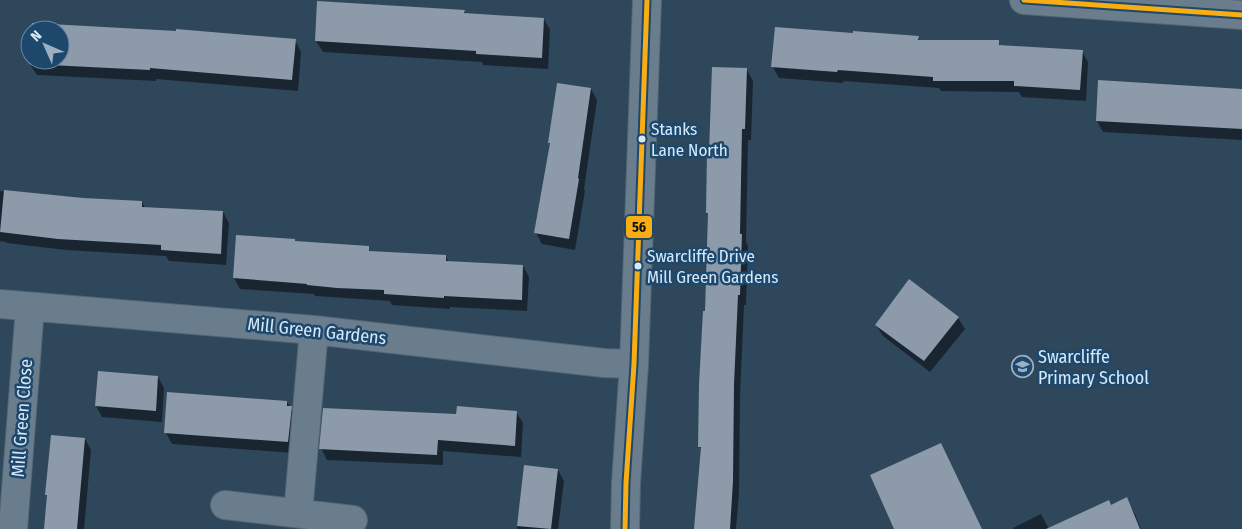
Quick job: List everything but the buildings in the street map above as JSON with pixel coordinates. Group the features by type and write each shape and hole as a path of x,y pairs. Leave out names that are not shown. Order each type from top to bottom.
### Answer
{"street":[{"path":"625,529 626,483 634,364 647,0"},
{"path":"1024,0 1242,15"},
{"name":"Mill Green Gardens","path":"0,304 314,330 604,363 634,364"},
{"name":"Mill Green Close","path":"13,529 30,307"},
{"path":"298,513 314,330"},
{"path":"225,505 353,520"}],"transit line":[{"name":"56","path":"625,529 626,483 634,364 647,0"},
{"name":"56","path":"1024,0 1242,15"}],"place":[{"name":"Stanks Lane North","path":"642,139"},
{"name":"Swarcliffe Drive Mill Green Gardens","path":"638,266"},
{"name":"Swarcliffe Primary School","path":"1022,367"}]}
